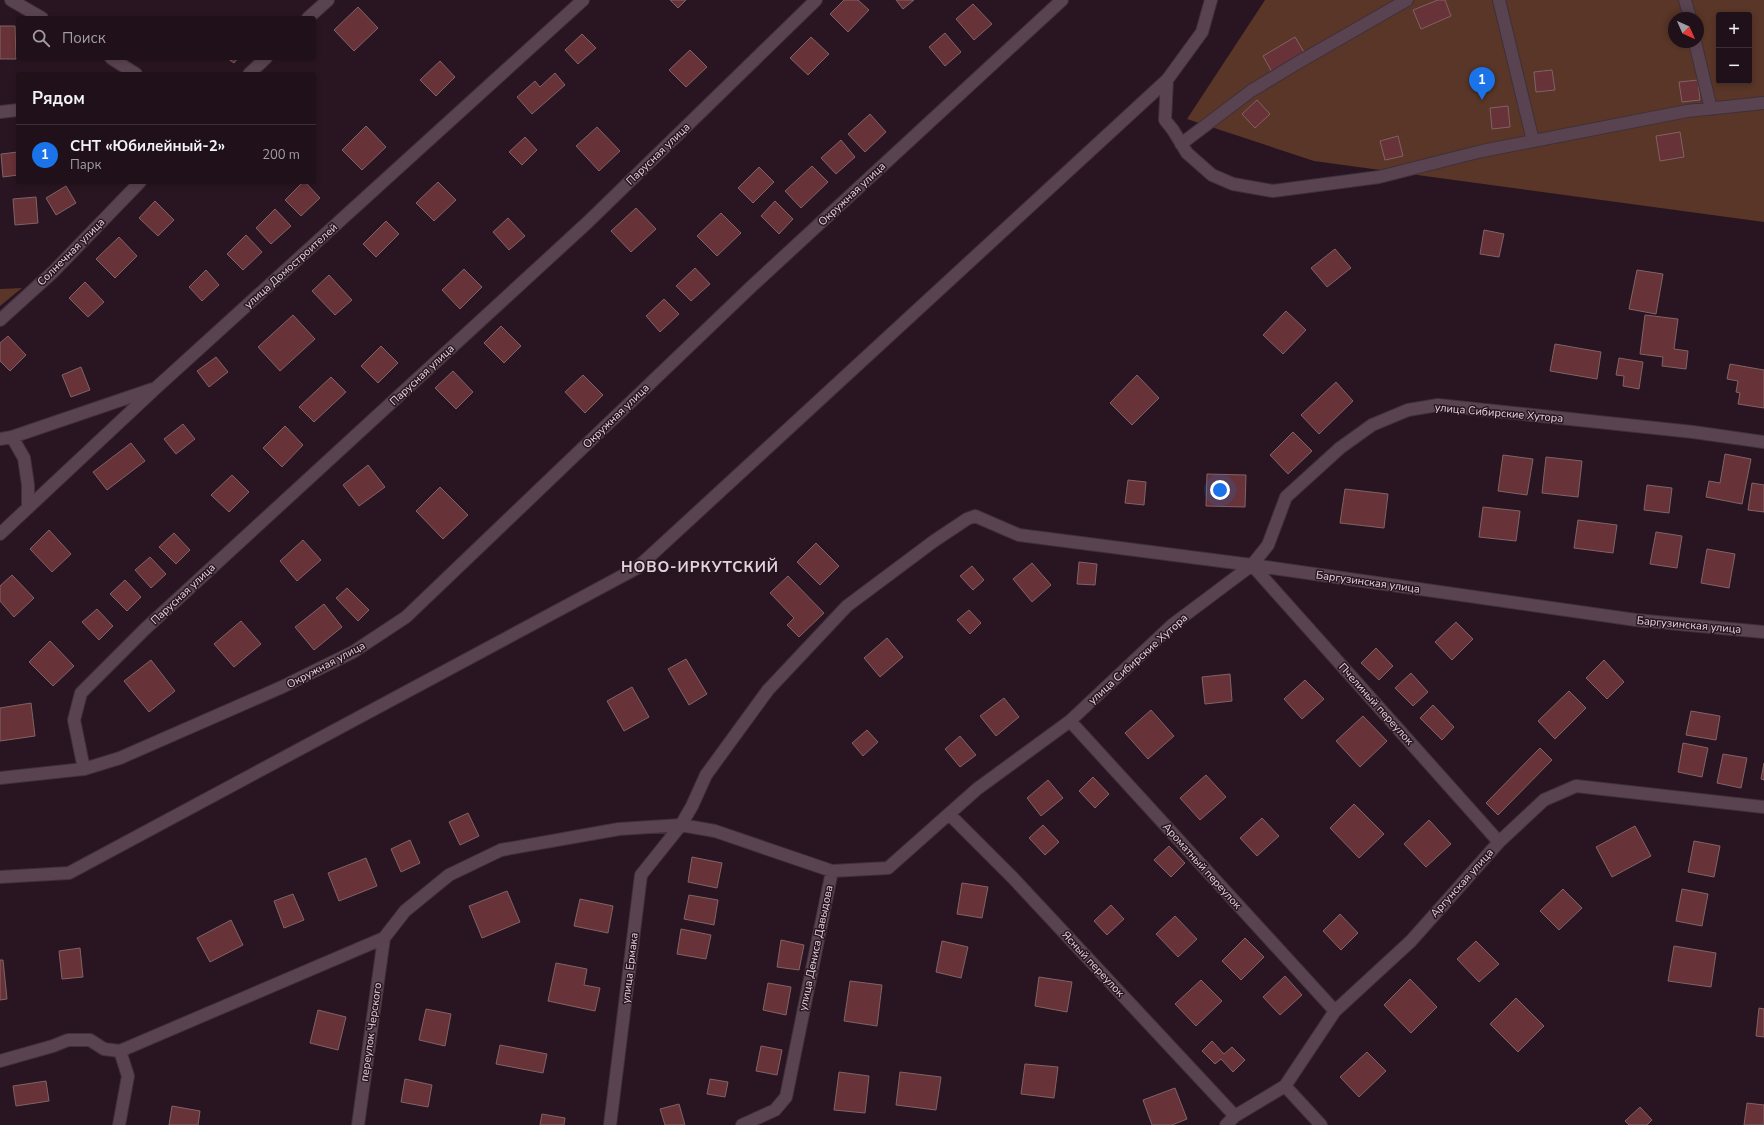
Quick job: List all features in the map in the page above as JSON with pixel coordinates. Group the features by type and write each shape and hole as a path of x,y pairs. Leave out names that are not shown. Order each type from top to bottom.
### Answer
{"street":[{"path":"10,0 38,16"},
{"path":"310,16 328,0"},
{"name":"улица Домостроителей","path":"0,534 157,388 583,0"},
{"name":"Парусная улица","path":"84,769 74,720 81,693 145,629 588,222 816,0"},
{"name":"Окружная улица","path":"0,778 84,769 120,758 282,688 353,652 406,617 752,286 1062,0"},
{"path":"0,877 69,873 637,568 1167,80 1202,32 1211,0"},
{"path":"1182,144 1251,91 1407,0"},
{"path":"1499,0 1533,141"},
{"path":"1685,0 1688,12"},
{"path":"1696,48 1711,109"},
{"path":"114,60 133,72"},
{"path":"251,72 264,60"},
{"path":"1167,80 1165,120 1187,153 1212,176 1234,184 1273,191 1379,177 1482,151 1687,111 1764,103"},
{"path":"0,112 16,110"},
{"name":"Солнечная улица","path":"0,320 53,272 138,184"},
{"path":"28,508 28,485 24,458 6,438 157,388"},
{"name":"улица Сибирские Хутора","path":"977,789 1070,721 1172,626 1252,566 1268,545 1286,497 1340,448 1372,425 1408,410 1438,406 1693,432 1764,442"},
{"name":"Баргузинская улица","path":"975,516 1019,534 1636,620 1764,632"},
{"name":"улица Ермака","path":"610,1125 641,875 681,825 692,806 706,775 768,690 847,606 934,540 967,519 975,516"},
{"name":"Пчелиный переулок","path":"1252,566 1499,842"},
{"name":"Ароматный переулок","path":"1070,721 1335,1011"},
{"name":"Аргунская улица","path":"1226,1125 1235,1116 1285,1086 1335,1011 1411,941 1499,842 1544,800 1576,786 1764,807"},
{"name":"улица Дениса Давыдова","path":"742,1125 775,1110 786,1097 832,871 888,868 977,789"},
{"name":"Ясный переулок","path":"949,814 1013,878 1235,1116"},
{"path":"0,1061 53,1046 68,1040 90,1040 104,1049 120,1051 384,938 405,911 449,875 501,850 619,829 681,825 715,831 832,871"},
{"name":"переулок Черского","path":"358,1125 384,938"},
{"path":"119,1125 128,1076 120,1051"},
{"path":"1285,1086 1321,1125"}],"shaded area":[{"path":"1265,0 1764,0 1764,222 1314,161 1187,119"},
{"path":"22,288 0,306 0,289"}],"building":[{"path":"670,0 686,0 678,8"},
{"path":"844,0 858,0 869,10 848,32 830,14"},
{"path":"896,0 914,0 903,9"},
{"path":"1438,0 1445,0 1451,16 1421,29 1413,10"},
{"path":"973,4 992,24 974,40 956,19"},
{"path":"358,7 378,28 354,51 334,30"},
{"path":"0,26 15,26 16,59 0,59"},
{"path":"945,33 961,52 945,66 929,47"},
{"path":"582,34 596,48 578,64 565,50"},
{"path":"811,37 829,54 808,75 790,58"},
{"path":"1295,37 1304,52 1272,72 1263,56"},
{"path":"690,50 707,67 686,87 669,70"},
{"path":"440,61 455,77 436,96 420,80"},
{"path":"1552,70 1555,90 1536,92 1534,72"},
{"path":"555,73 565,85 532,114 517,97 535,81 540,87"},
{"path":"1698,80 1700,100 1682,102 1679,82"},
{"path":"1257,100 1270,114 1255,128 1242,114"},
{"path":"1508,106 1510,127 1492,129 1490,108"},
{"path":"870,114 886,132 865,152 848,134"},
{"path":"366,126 386,147 362,170 342,150"},
{"path":"597,127 620,151 599,171 576,146"},
{"path":"1680,132 1684,157 1660,161 1656,136"},
{"path":"1398,136 1403,156 1385,160 1380,141"},
{"path":"525,137 537,150 522,165 509,152"},
{"path":"841,140 855,157 836,174 821,158"},
{"path":"16,152 16,175 3,177 1,154"},
{"path":"812,166 828,182 801,208 785,191"},
{"path":"759,167 774,182 753,203 738,188"},
{"path":"438,182 456,200 434,221 416,203"},
{"path":"301,184 307,184 320,198 301,216 285,200"},
{"path":"66,186 76,203 56,215 46,198"},
{"path":"36,197 38,223 15,225 13,199"},
{"path":"155,201 174,220 158,236 139,218"},
{"path":"775,201 793,219 779,234 761,216"},
{"path":"636,208 656,229 631,252 611,231"},
{"path":"275,209 291,226 271,244 256,228"},
{"path":"721,213 741,233 717,256 697,236"},
{"path":"508,218 525,236 509,250 493,232"},
{"path":"386,221 399,234 376,257 363,244"},
{"path":"1484,230 1504,234 1499,257 1480,254"},
{"path":"246,235 262,252 243,270 227,254"},
{"path":"119,237 137,256 115,278 96,259"},
{"path":"1335,249 1351,268 1327,287 1311,268"},
{"path":"695,268 710,284 691,301 676,286"},
{"path":"464,269 482,287 460,309 442,290"},
{"path":"206,270 219,285 202,301 189,287"},
{"path":"1637,270 1663,274 1656,314 1629,309"},
{"path":"329,275 352,300 335,315 312,291"},
{"path":"85,282 104,302 88,317 69,298"},
{"path":"664,299 679,314 660,332 646,316"},
{"path":"1286,311 1306,330 1283,354 1263,335"},
{"path":"293,315 315,339 280,371 258,347"},
{"path":"1645,315 1678,319 1674,349 1688,351 1686,369 1662,366 1663,357 1640,354"},
{"path":"501,326 521,346 504,363 484,343"},
{"path":"8,336 26,355 10,371 0,361 0,343"},
{"path":"1555,344 1601,352 1597,379 1550,371"},
{"path":"381,346 398,363 378,383 361,366"},
{"path":"216,357 228,372 209,387 197,371"},
{"path":"1619,358 1643,362 1639,389 1623,386 1624,376 1616,375"},
{"path":"1730,364 1764,370 1764,408 1738,404 1740,393 1736,392 1738,381 1727,379"},
{"path":"81,367 90,390 71,397 62,375"},
{"path":"453,371 473,392 456,409 435,388"},
{"path":"583,375 603,395 585,413 565,392"},
{"path":"1137,375 1159,398 1132,425 1110,403"},
{"path":"331,377 346,392 314,422 299,407"},
{"path":"1336,382 1353,401 1319,434 1301,415"},
{"path":"183,424 195,439 176,454 164,439"},
{"path":"285,426 303,445 282,467 263,448"},
{"path":"1293,432 1312,451 1288,474 1270,455"},
{"path":"131,443 145,461 107,490 93,472"},
{"path":"1725,454 1751,459 1742,504 1706,497 1709,481 1720,483"},
{"path":"1503,455 1533,459 1527,495 1498,491"},
{"path":"1546,457 1582,461 1578,497 1542,493"},
{"path":"368,465 385,487 359,506 343,485"},
{"path":"1207,474 1246,475 1245,507 1206,506"},
{"path":"232,475 249,492 229,512 211,495"},
{"path":"1128,480 1146,482 1144,505 1125,503"},
{"path":"1752,483 1764,485 1764,512 1748,510"},
{"path":"1647,485 1672,488 1669,513 1644,510"},
{"path":"440,487 468,515 443,539 416,511"},
{"path":"1345,489 1388,494 1384,528 1340,523"},
{"path":"1483,507 1520,511 1516,541 1479,537"},
{"path":"1578,520 1617,525 1613,553 1574,548"},
{"path":"49,530 71,554 52,572 30,549"},
{"path":"1656,532 1682,536 1677,568 1650,564"},
{"path":"174,533 190,550 176,564 159,547"},
{"path":"303,540 321,560 297,581 280,561"},
{"path":"816,543 839,566 820,585 797,562"},
{"path":"1707,549 1735,554 1729,588 1701,583"},
{"path":"150,557 166,574 151,588 135,570"},
{"path":"1079,562 1097,564 1095,585 1077,584"},
{"path":"1032,563 1051,585 1032,602 1013,579"},
{"path":"972,566 984,580 973,590 960,576"},
{"path":"12,575 34,598 14,617 0,601 0,586"},
{"path":"788,576 824,613 799,637 787,625 794,618 770,593"},
{"path":"125,580 141,597 127,611 110,594"},
{"path":"347,588 369,610 358,621 336,598"},
{"path":"324,604 342,627 314,650 295,627"},
{"path":"97,609 113,626 99,640 82,622"},
{"path":"969,610 981,623 970,634 957,620"},
{"path":"241,621 261,644 234,667 214,644"},
{"path":"1456,622 1473,639 1452,660 1435,642"},
{"path":"887,638 903,657 880,677 864,658"},
{"path":"50,641 74,666 53,686 29,662"},
{"path":"1376,648 1393,666 1379,680 1361,663"},
{"path":"686,659 707,694 689,705 668,669"},
{"path":"151,660 175,691 149,712 124,681"},
{"path":"1604,660 1624,682 1607,699 1586,678"},
{"path":"1411,673 1428,692 1413,706 1395,688"},
{"path":"1230,674 1232,701 1205,704 1202,677"},
{"path":"1305,680 1324,699 1302,719 1284,699"},
{"path":"632,687 649,717 624,731 607,701"},
{"path":"1569,691 1586,708 1555,739 1538,721"},
{"path":"1004,698 1019,717 996,736 980,716"},
{"path":"31,703 35,736 0,741 0,708"},
{"path":"1433,705 1454,727 1442,740 1420,718"},
{"path":"1151,710 1174,736 1148,759 1125,733"},
{"path":"1691,711 1720,716 1716,740 1686,735"},
{"path":"1363,716 1387,741 1360,767 1336,741"},
{"path":"867,730 878,742 863,756 852,743"},
{"path":"960,736 976,755 960,767 945,749"},
{"path":"1683,743 1708,748 1702,777 1678,772"},
{"path":"1540,748 1552,760 1498,815 1486,803"},
{"path":"1723,754 1747,758 1741,788 1717,783"},
{"path":"1764,763 1764,780 1761,779"},
{"path":"1206,775 1226,797 1200,820 1180,798"},
{"path":"1093,777 1109,794 1095,808 1079,791"},
{"path":"1048,780 1063,798 1041,816 1027,798"},
{"path":"1354,804 1384,834 1359,858 1330,828"},
{"path":"468,813 479,836 460,845 449,822"},
{"path":"1262,818 1279,836 1257,856 1240,838"},
{"path":"1429,820 1451,844 1426,867 1404,844"},
{"path":"1043,825 1059,842 1045,855 1029,838"},
{"path":"1635,826 1651,856 1612,877 1596,847"},
{"path":"410,840 420,863 401,872 391,849"},
{"path":"1694,841 1720,846 1714,877 1688,872"},
{"path":"1169,846 1185,863 1171,877 1154,860"},
{"path":"692,857 722,863 717,888 688,882"},
{"path":"366,858 377,886 339,901 328,873"},
{"path":"962,883 988,887 982,918 957,914"},
{"path":"1563,889 1582,908 1559,930 1540,911"},
{"path":"1682,889 1708,894 1702,926 1676,921"},
{"path":"507,891 520,922 482,938 469,906"},
{"path":"293,894 304,920 284,928 274,901"},
{"path":"689,895 718,900 714,925 684,919"},
{"path":"580,899 613,906 608,933 574,926"},
{"path":"1111,905 1124,919 1107,935 1094,921"},
{"path":"1340,914 1358,933 1341,950 1323,931"},
{"path":"1175,916 1197,939 1178,957 1156,934"},
{"path":"231,920 243,945 210,962 197,938"},
{"path":"681,929 711,935 706,959 677,954"},
{"path":"1245,938 1264,957 1241,980 1222,961"},
{"path":"781,940 804,945 799,970 777,967"},
{"path":"942,941 968,947 961,978 936,972"},
{"path":"1476,941 1499,964 1479,982 1457,959"},
{"path":"1674,946 1716,953 1711,987 1668,981"},
{"path":"80,948 83,977 62,979 59,951"},
{"path":"0,960 3,960 7,999 0,1000"},
{"path":"556,963 587,969 584,985 600,988 595,1011 548,1001"},
{"path":"1285,976 1302,995 1280,1015 1263,997"},
{"path":"1039,977 1072,982 1067,1012 1035,1006"},
{"path":"1410,979 1437,1007 1411,1033 1384,1005"},
{"path":"1201,980 1222,1001 1196,1026 1175,1004"},
{"path":"850,981 882,985 877,1026 844,1021"},
{"path":"768,983 791,987 786,1015 763,1010"},
{"path":"1516,998 1544,1026 1518,1052 1490,1024"},
{"path":"1759,1008 1764,1009 1764,1037 1756,1036"},
{"path":"426,1009 451,1014 445,1046 419,1040"},
{"path":"318,1010 346,1017 338,1050 310,1043"},
{"path":"1212,1041 1224,1054 1232,1047 1245,1060 1233,1072 1221,1059 1215,1064 1202,1051"},
{"path":"500,1045 547,1054 543,1073 496,1064"},
{"path":"761,1046 782,1050 777,1075 756,1071"},
{"path":"1367,1052 1386,1071 1359,1097 1340,1077"},
{"path":"1025,1064 1058,1067 1054,1098 1021,1094"},
{"path":"839,1072 869,1076 865,1113 834,1110"},
{"path":"900,1072 941,1077 936,1110 896,1105"},
{"path":"405,1079 432,1085 428,1107 401,1102"},
{"path":"710,1079 728,1082 725,1097 707,1094"},
{"path":"46,1081 49,1101 16,1106 13,1086"},
{"path":"1175,1088 1187,1119 1172,1125 1152,1125 1143,1100"},
{"path":"1747,1103 1764,1105 1764,1125 1744,1125"},
{"path":"679,1104 685,1125 665,1125 660,1109"},
{"path":"172,1106 200,1111 198,1125 169,1125"},
{"path":"1640,1107 1652,1120 1647,1125 1629,1125 1625,1121"},
{"path":"542,1114 565,1118 564,1125 540,1125"}],"place":[{"name":"СНТ «Юбилейный-2»","path":"1482,100"}],"district":[{"name":"НОВО-ИРКУТСКИЙ","path":"700,567"}]}
